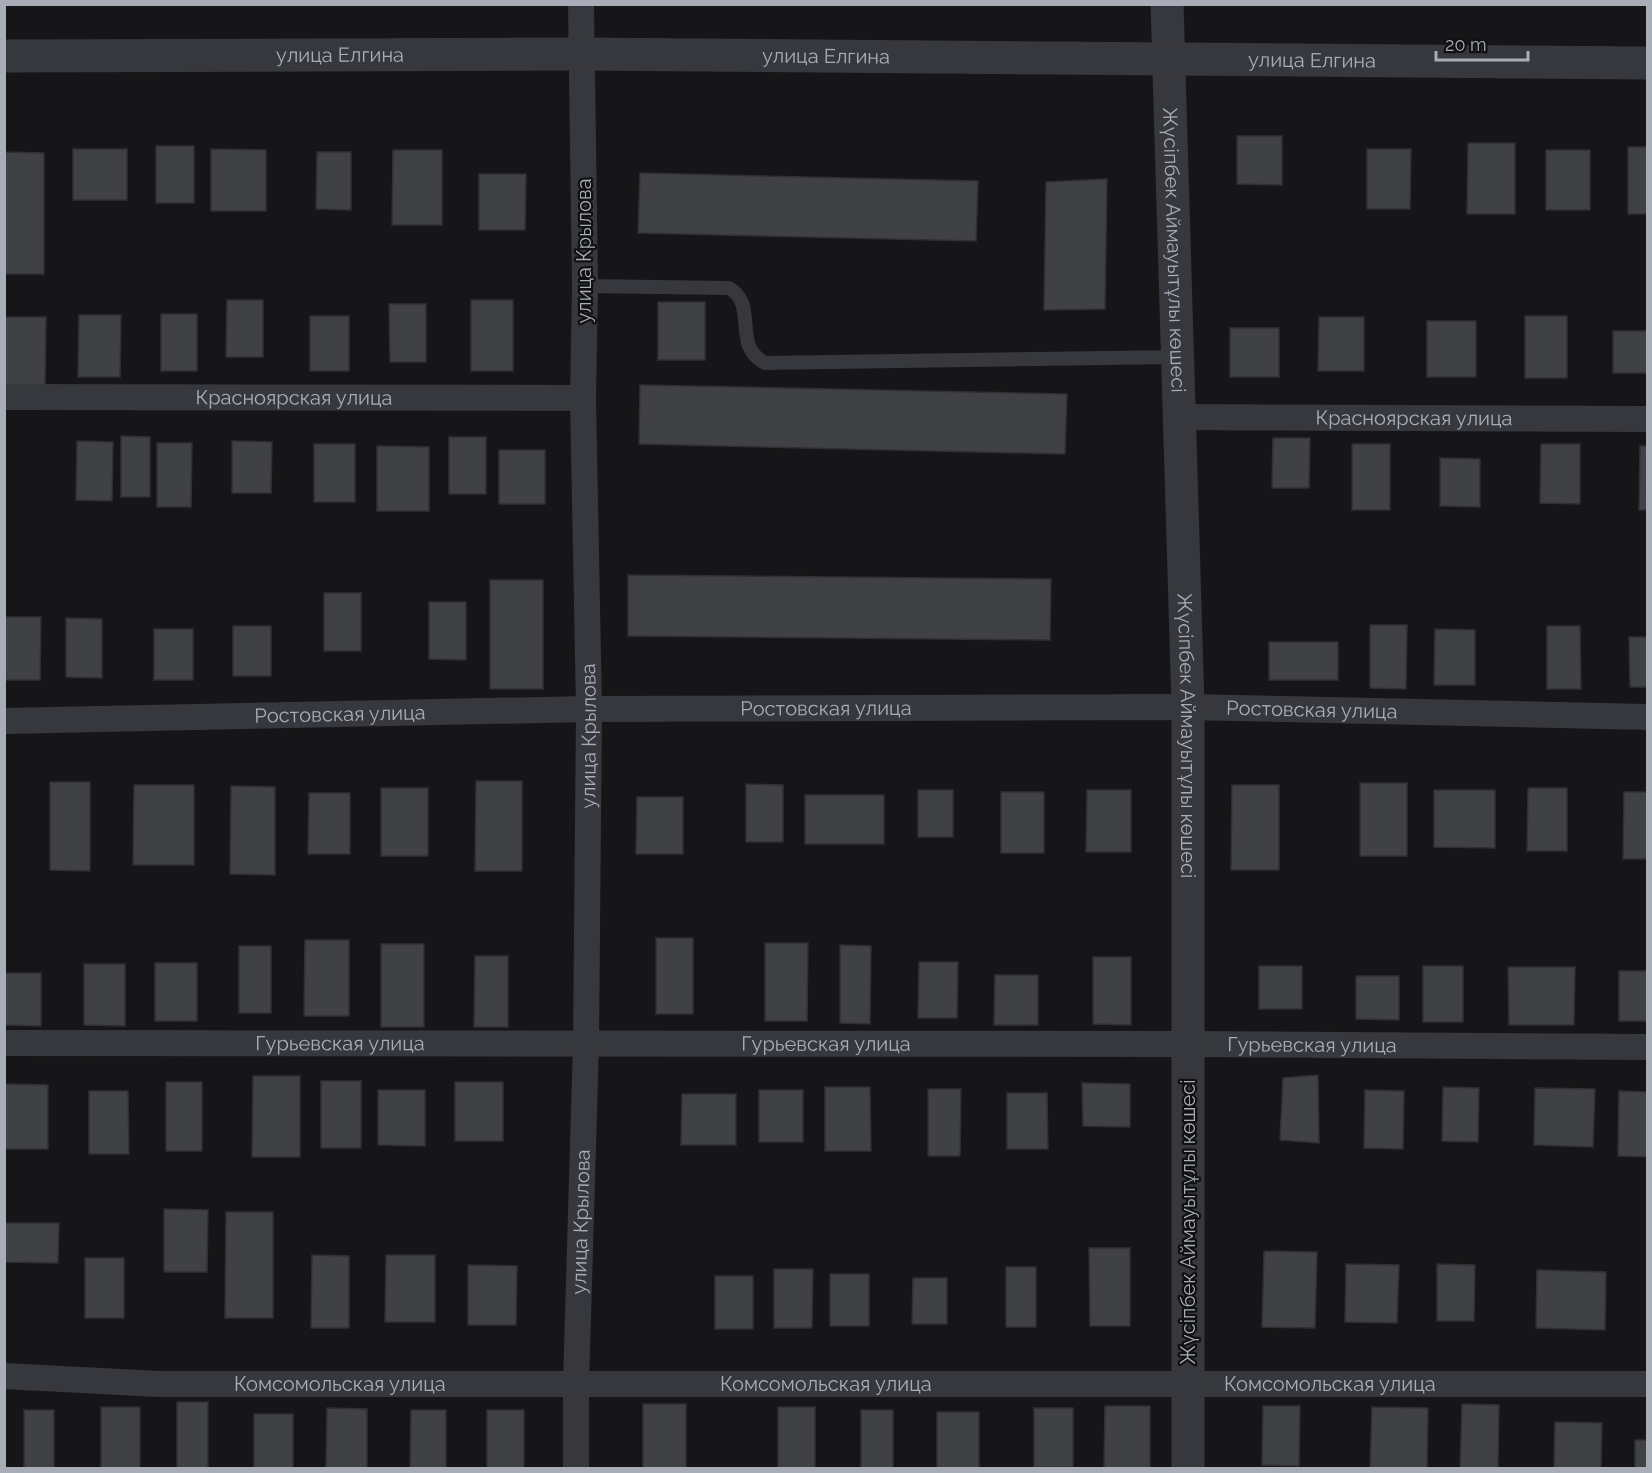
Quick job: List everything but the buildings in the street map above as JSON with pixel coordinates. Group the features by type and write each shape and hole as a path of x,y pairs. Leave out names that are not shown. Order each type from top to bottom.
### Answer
{"street":[{"name":"улица Крылова","path":"576,1468 576,1384 586,1043 589,709 583,398 585,286 581,4"},
{"name":"Жүсіпбек Аймауытұлы көшесі","path":"1167,4 1188,708 1188,1468"},
{"name":"улица Елгина","path":"4,56 582,54 1647,63"},
{"name":"Красноярская улица","path":"4,397 583,398"},
{"name":"Красноярская улица","path":"1178,417 1647,419"},
{"name":"Ростовская улица","path":"4,721 589,709 1188,708 1647,717"},
{"name":"Гурьевская улица","path":"4,1043 1189,1044 1647,1047"},
{"name":"Комсомольская улица","path":"4,1376 159,1384 1647,1384"}],"lane":[{"path":"585,286 729,288 742,300 748,345 753,355 765,363 1176,357"}]}
